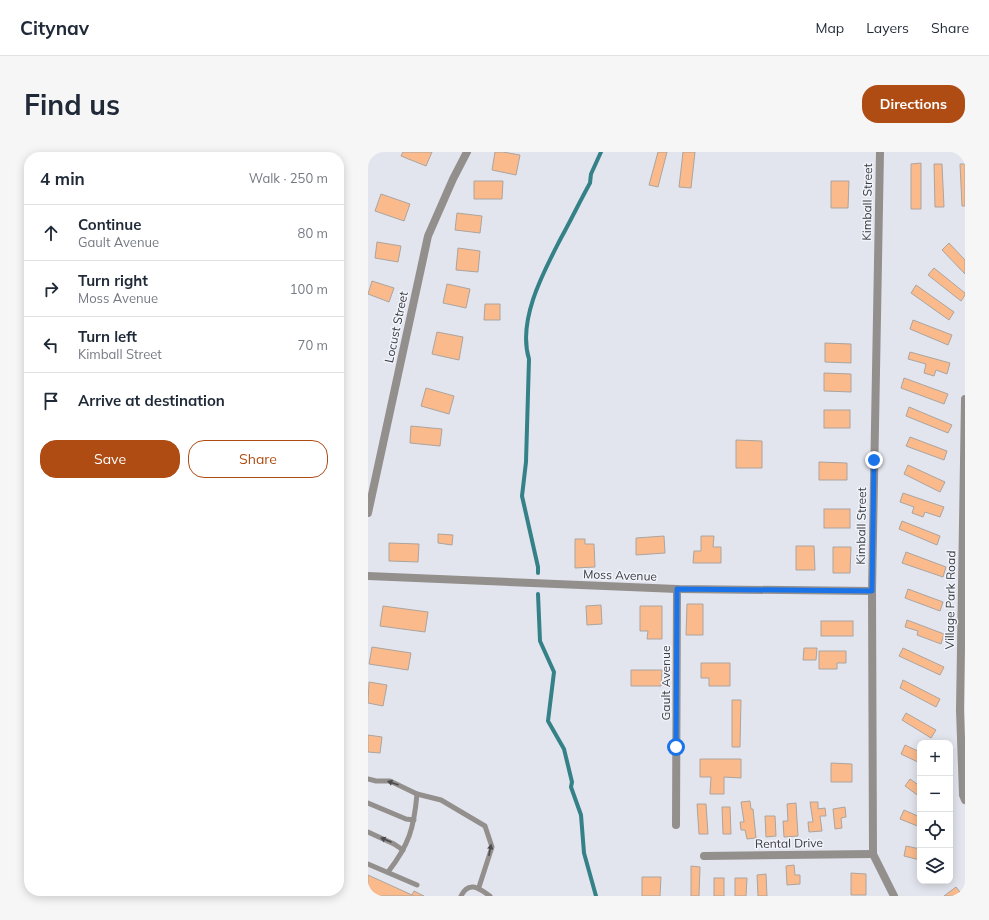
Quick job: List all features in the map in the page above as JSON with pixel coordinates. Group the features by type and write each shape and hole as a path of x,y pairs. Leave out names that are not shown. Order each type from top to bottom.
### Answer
{"street":[{"name":"Locust Street","path":"368,513 428,236 453,179 467,152"},
{"name":"Kimball Street","path":"880,152 872,591 874,854 894,896"},
{"name":"Village Park Road","path":"965,399 962,710 963,795 965,800"},
{"name":"Moss Avenue","path":"368,576 677,589 872,591"},
{"name":"Gault Avenue","path":"676,825 677,589"},
{"name":"Rental Drive","path":"704,856 874,854"}],"lane":[{"path":"368,779 376,781 390,781 418,794 441,800 485,826 492,847 479,887"},
{"path":"388,872 403,850 412,829 418,794"},
{"path":"368,803 406,819 414,820"},
{"path":"368,832 394,844 403,850"},
{"path":"368,864 417,885"},
{"path":"462,896 463,892 470,887 479,887 490,896"}],"building":[{"path":"403,152 432,152 426,166 401,156"},
{"path":"495,152 520,155 516,175 492,170"},
{"path":"658,152 667,152 658,187 649,185"},
{"path":"683,152 695,152 691,188 679,187"},
{"path":"921,163 921,209 911,209 911,164"},
{"path":"934,164 942,164 944,207 935,207"},
{"path":"960,164 965,164 965,206 962,206"},
{"path":"474,181 503,181 502,199 474,199"},
{"path":"831,181 849,181 848,208 831,208"},
{"path":"381,194 410,204 404,221 375,211"},
{"path":"457,213 482,216 480,233 455,230"},
{"path":"377,242 401,246 398,262 375,258"},
{"path":"949,243 965,260 965,274 942,250"},
{"path":"458,248 480,251 478,272 456,270"},
{"path":"934,268 965,293 961,301 928,275"},
{"path":"372,281 394,288 389,302 368,294"},
{"path":"447,284 470,289 466,308 443,303"},
{"path":"916,285 954,312 949,320 911,293"},
{"path":"485,304 500,304 500,320 484,320"},
{"path":"913,320 952,335 948,345 910,329"},
{"path":"437,332 463,337 459,360 432,354"},
{"path":"825,343 851,344 851,363 825,362"},
{"path":"910,352 950,363 947,374 936,370 934,376 924,373 926,364 908,359"},
{"path":"824,373 851,374 851,392 824,391"},
{"path":"904,378 948,394 944,404 901,388"},
{"path":"426,388 454,396 449,414 421,406"},
{"path":"909,407 952,425 948,433 906,416"},
{"path":"824,410 850,410 850,428 824,428"},
{"path":"411,426 442,429 440,446 410,443"},
{"path":"910,437 947,451 944,460 906,446"},
{"path":"736,440 762,441 762,468 736,468"},
{"path":"819,462 847,463 847,480 819,480"},
{"path":"908,465 945,482 940,492 904,474"},
{"path":"903,493 944,507 940,517 925,512 923,517 912,513 914,507 900,502"},
{"path":"824,509 850,509 850,528 824,528"},
{"path":"902,521 940,536 937,545 899,529"},
{"path":"438,534 453,535 452,545 438,543"},
{"path":"664,536 665,553 636,555 636,538"},
{"path":"701,536 714,536 713,547 721,547 721,563 693,563 694,551 701,551"},
{"path":"575,539 585,539 585,544 594,544 595,567 575,568"},
{"path":"389,543 419,544 418,562 389,561"},
{"path":"796,546 814,546 815,570 796,570"},
{"path":"833,547 851,547 850,573 833,573"},
{"path":"906,552 946,567 943,577 902,563"},
{"path":"908,589 943,602 940,611 905,598"},
{"path":"687,604 703,604 703,635 686,635"},
{"path":"601,605 602,624 587,625 586,606"},
{"path":"383,606 428,612 425,632 380,626"},
{"path":"640,606 662,606 662,639 647,639 648,631 640,631"},
{"path":"907,620 944,634 941,644 917,635 918,631 905,627"},
{"path":"821,621 853,621 853,636 821,636"},
{"path":"372,647 411,653 408,670 369,664"},
{"path":"804,648 817,648 816,660 803,660"},
{"path":"903,648 944,667 940,675 899,656"},
{"path":"819,651 846,651 846,663 837,663 837,669 819,669"},
{"path":"701,663 730,663 730,686 709,686 709,678 701,678"},
{"path":"631,670 662,670 661,686 631,686"},
{"path":"903,680 940,699 936,707 900,688"},
{"path":"369,682 387,685 383,706 368,703"},
{"path":"732,700 741,700 740,747 732,747"},
{"path":"906,713 936,730 931,738 902,720"},
{"path":"368,735 382,737 380,753 368,752"},
{"path":"905,745 917,751 917,762 901,754"},
{"path":"700,759 741,759 741,778 724,777 724,794 710,794 711,777 700,777"},
{"path":"831,763 852,764 852,782 831,782"},
{"path":"910,779 917,784 917,795 905,786"},
{"path":"750,801 751,809 753,809 756,838 747,839 745,830 741,830 740,822 744,822 741,802"},
{"path":"810,802 818,802 818,809 825,808 826,816 820,816 822,831 809,832 808,822 813,822"},
{"path":"796,803 798,836 784,837 783,821 788,821 787,804"},
{"path":"697,804 706,804 708,834 699,834"},
{"path":"722,807 730,807 731,834 723,834"},
{"path":"845,807 846,817 841,818 842,828 835,829 833,809"},
{"path":"904,810 917,816 917,826 900,819"},
{"path":"765,816 775,816 776,836 766,837"},
{"path":"906,846 917,848 917,859 904,856"},
{"path":"794,865 795,875 800,875 800,884 787,885 786,866"},
{"path":"691,866 700,867 699,896 691,896"},
{"path":"851,873 866,874 866,895 851,895"},
{"path":"766,874 767,896 758,896 757,875"},
{"path":"368,875 412,895 414,891 424,896 368,896"},
{"path":"642,877 661,877 660,896 642,896"},
{"path":"714,878 724,878 724,896 714,896"},
{"path":"735,878 747,878 746,896 735,896"},
{"path":"956,887 963,896 944,896"}],"waterway":[{"path":"538,573 538,567 522,496 526,462 529,359 526,344 529,312 540,281 590,183 591,174 601,152"},
{"path":"538,594 540,641 554,672 548,721 564,749 572,782 571,787 581,815 584,853 596,896"}],"route":[{"path":"676,747 677,589 872,591 874,460"}]}
